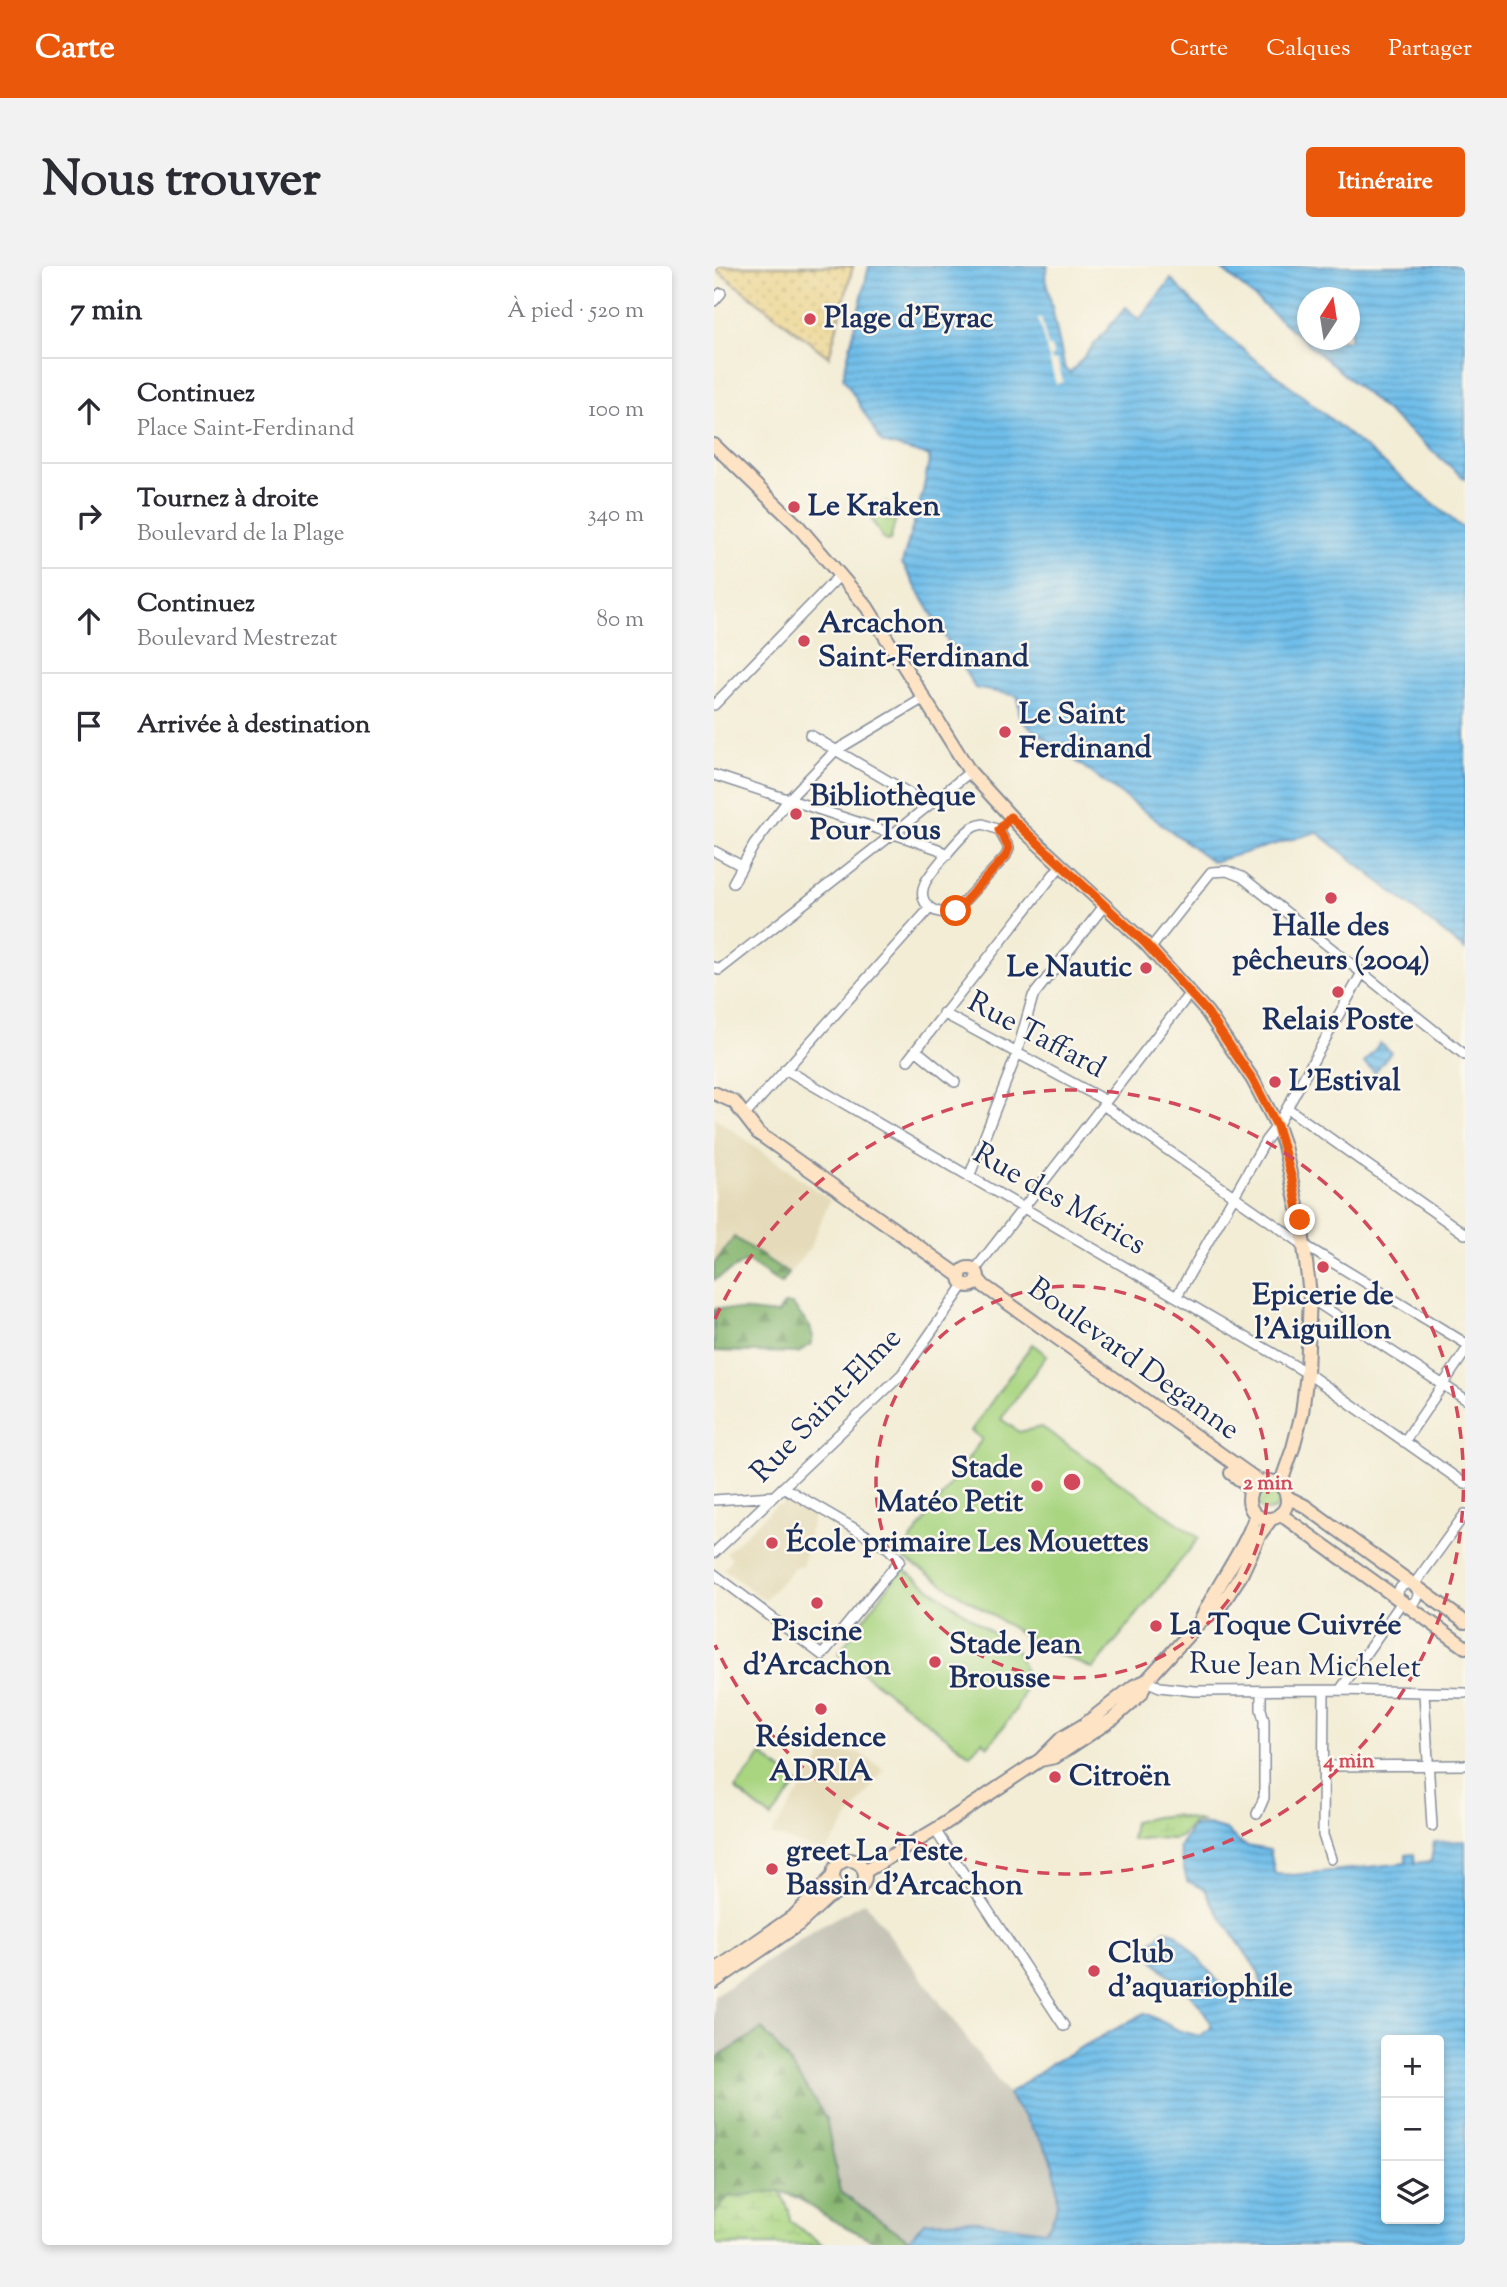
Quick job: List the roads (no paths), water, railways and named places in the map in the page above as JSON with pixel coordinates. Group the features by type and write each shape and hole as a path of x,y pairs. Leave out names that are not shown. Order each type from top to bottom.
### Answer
{"main road":[{"path":"714,445 798,526 867,607 970,772 1010,817 1150,949 1207,1012 1253,1080 1277,1126 1292,1179 1310,1298 1307,1373 1302,1413 1280,1485"},
{"name":"Boulevard Deganne","path":"714,1093 734,1102 758,1133 984,1286 1255,1487"},
{"name":"Boulevard Deganne","path":"714,1100 745,1115"},
{"path":"1256,1515 1249,1502 1255,1487 1270,1481 1280,1485 1287,1497 1305,1506 1465,1622"},
{"path":"864,1872 1040,1760 1062,1738 1084,1725 1134,1686 1146,1681 1200,1622 1220,1607 1241,1575 1260,1534 1284,1509 1287,1497"},
{"path":"1256,1515 1275,1517 1465,1647"},
{"path":"1200,1622 1256,1515"},
{"path":"714,1971 795,1915 833,1876 837,1866 845,1861 859,1864 864,1872 860,1887 852,1892 841,1890 835,1884 833,1876"},
{"path":"714,1983 799,1924 827,1898 841,1890"}],"street":[{"path":"714,302 721,293"},
{"path":"714,705 840,575"},
{"path":"733,883 754,845 789,799 835,751 924,698"},
{"path":"810,735 929,805"},
{"path":"716,968 970,772"},
{"path":"714,775 938,849 947,855"},
{"path":"999,830 1010,817"},
{"path":"983,824 999,830 1009,848 1006,856 956,911 945,914 930,908 923,895 923,888 947,855 971,829 983,824"},
{"path":"714,851 742,866"},
{"path":"908,1060 1062,864"},
{"path":"1150,949 1211,872 1227,871 1242,877 1465,1055"},
{"path":"969,1177 1017,1053 1033,996 1104,906"},
{"path":"745,1115 930,908"},
{"path":"1177,1296 1266,1140 1277,1126 1362,973"},
{"name":"Rue Saint-Elme","path":"714,1553 902,1374 969,1277 1190,993"},
{"name":"Rue Taffard","path":"943,1013 1105,1103 1304,1245 1465,1343"},
{"path":"916,1050 955,1082"},
{"name":"Rue des Mérics","path":"785,1069 1307,1373 1465,1484"},
{"path":"1287,1108 1465,1234"},
{"path":"1310,1298 1465,1399"},
{"path":"1404,1441 1465,1352"},
{"path":"714,1574 822,1655 900,1560 888,1548 783,1487"},
{"path":"714,1500 774,1496"},
{"path":"1340,1690 1402,1602 1411,1603 1416,1600 1418,1594 1413,1586 1465,1514"},
{"name":"Rue Jean Michelet","path":"1146,1681 1160,1687 1194,1691 1465,1693"},
{"path":"1324,1691 1323,1835 1331,1859"},
{"path":"1256,1814 1264,1798 1264,1720 1261,1692"},
{"path":"1424,1693 1432,1826"},
{"path":"1323,1766 1465,1765"},
{"path":"935,1829 1064,2026"}],"water":[{"path":"869,266 1048,266 1045,275 1065,369 1070,373 1126,307 1139,320 1171,279 1216,326 1253,358 1465,530 1465,950 1317,832 1213,862 1020,720 1018,696 975,688 902,563 930,456 882,443 843,377"},
{"path":"1218,266 1465,266 1465,479 1315,350 1360,350 1360,287 1297,287 1297,334"},
{"path":"1380,1043 1391,1052 1375,1072 1364,1063"},
{"path":"1208,1825 1228,1831 1247,1846 1270,1850 1275,1874 1294,1875 1406,1863 1406,1855 1414,1854 1415,1863 1431,1861 1434,1842 1465,1841 1465,2245 915,2245 909,2240 924,2222 971,2220 1044,2231 1050,2224 1057,2196 1053,2167 1042,2143 1008,2094 1052,2063 1145,2013 1180,2031 1200,2036 1212,2027 1193,1997 1157,1964 1147,1950 1150,1943 1166,1930 1176,1933 1222,1986 1251,2002 1264,1996 1259,1973 1205,1889 1187,1881 1179,1847 1193,1826"}],"place":[{"name":"Plage d'Eyrac","path":"810,319"},
{"name":"Le Kraken","path":"794,507"},
{"name":"Arcachon Saint-Ferdinand","path":"804,641"},
{"name":"Le Saint Ferdinand","path":"1005,732"},
{"name":"Bibliothèque Pour Tous","path":"796,814"},
{"name":"Halle des pêcheurs (2004)","path":"1331,898"},
{"name":"Le Nautic","path":"1146,968"},
{"name":"Relais Poste","path":"1338,992"},
{"name":"L'Estival","path":"1275,1082"},
{"name":"Epicerie de l'Aiguillon","path":"1323,1267"},
{"name":"Stade Matéo Petit","path":"1037,1486"},
{"name":"École primaire Les Mouettes","path":"772,1543"},
{"name":"Piscine d'Arcachon","path":"817,1603"},
{"name":"La Toque Cuivrée","path":"1156,1626"},
{"name":"Stade Jean Brousse","path":"935,1662"},
{"name":"Résidence ADRIA","path":"821,1709"},
{"name":"Citroën","path":"1055,1777"},
{"name":"greet La Teste Bassin d'Arcachon","path":"772,1869"},
{"name":"Club d'aquariophile","path":"1094,1971"}]}
